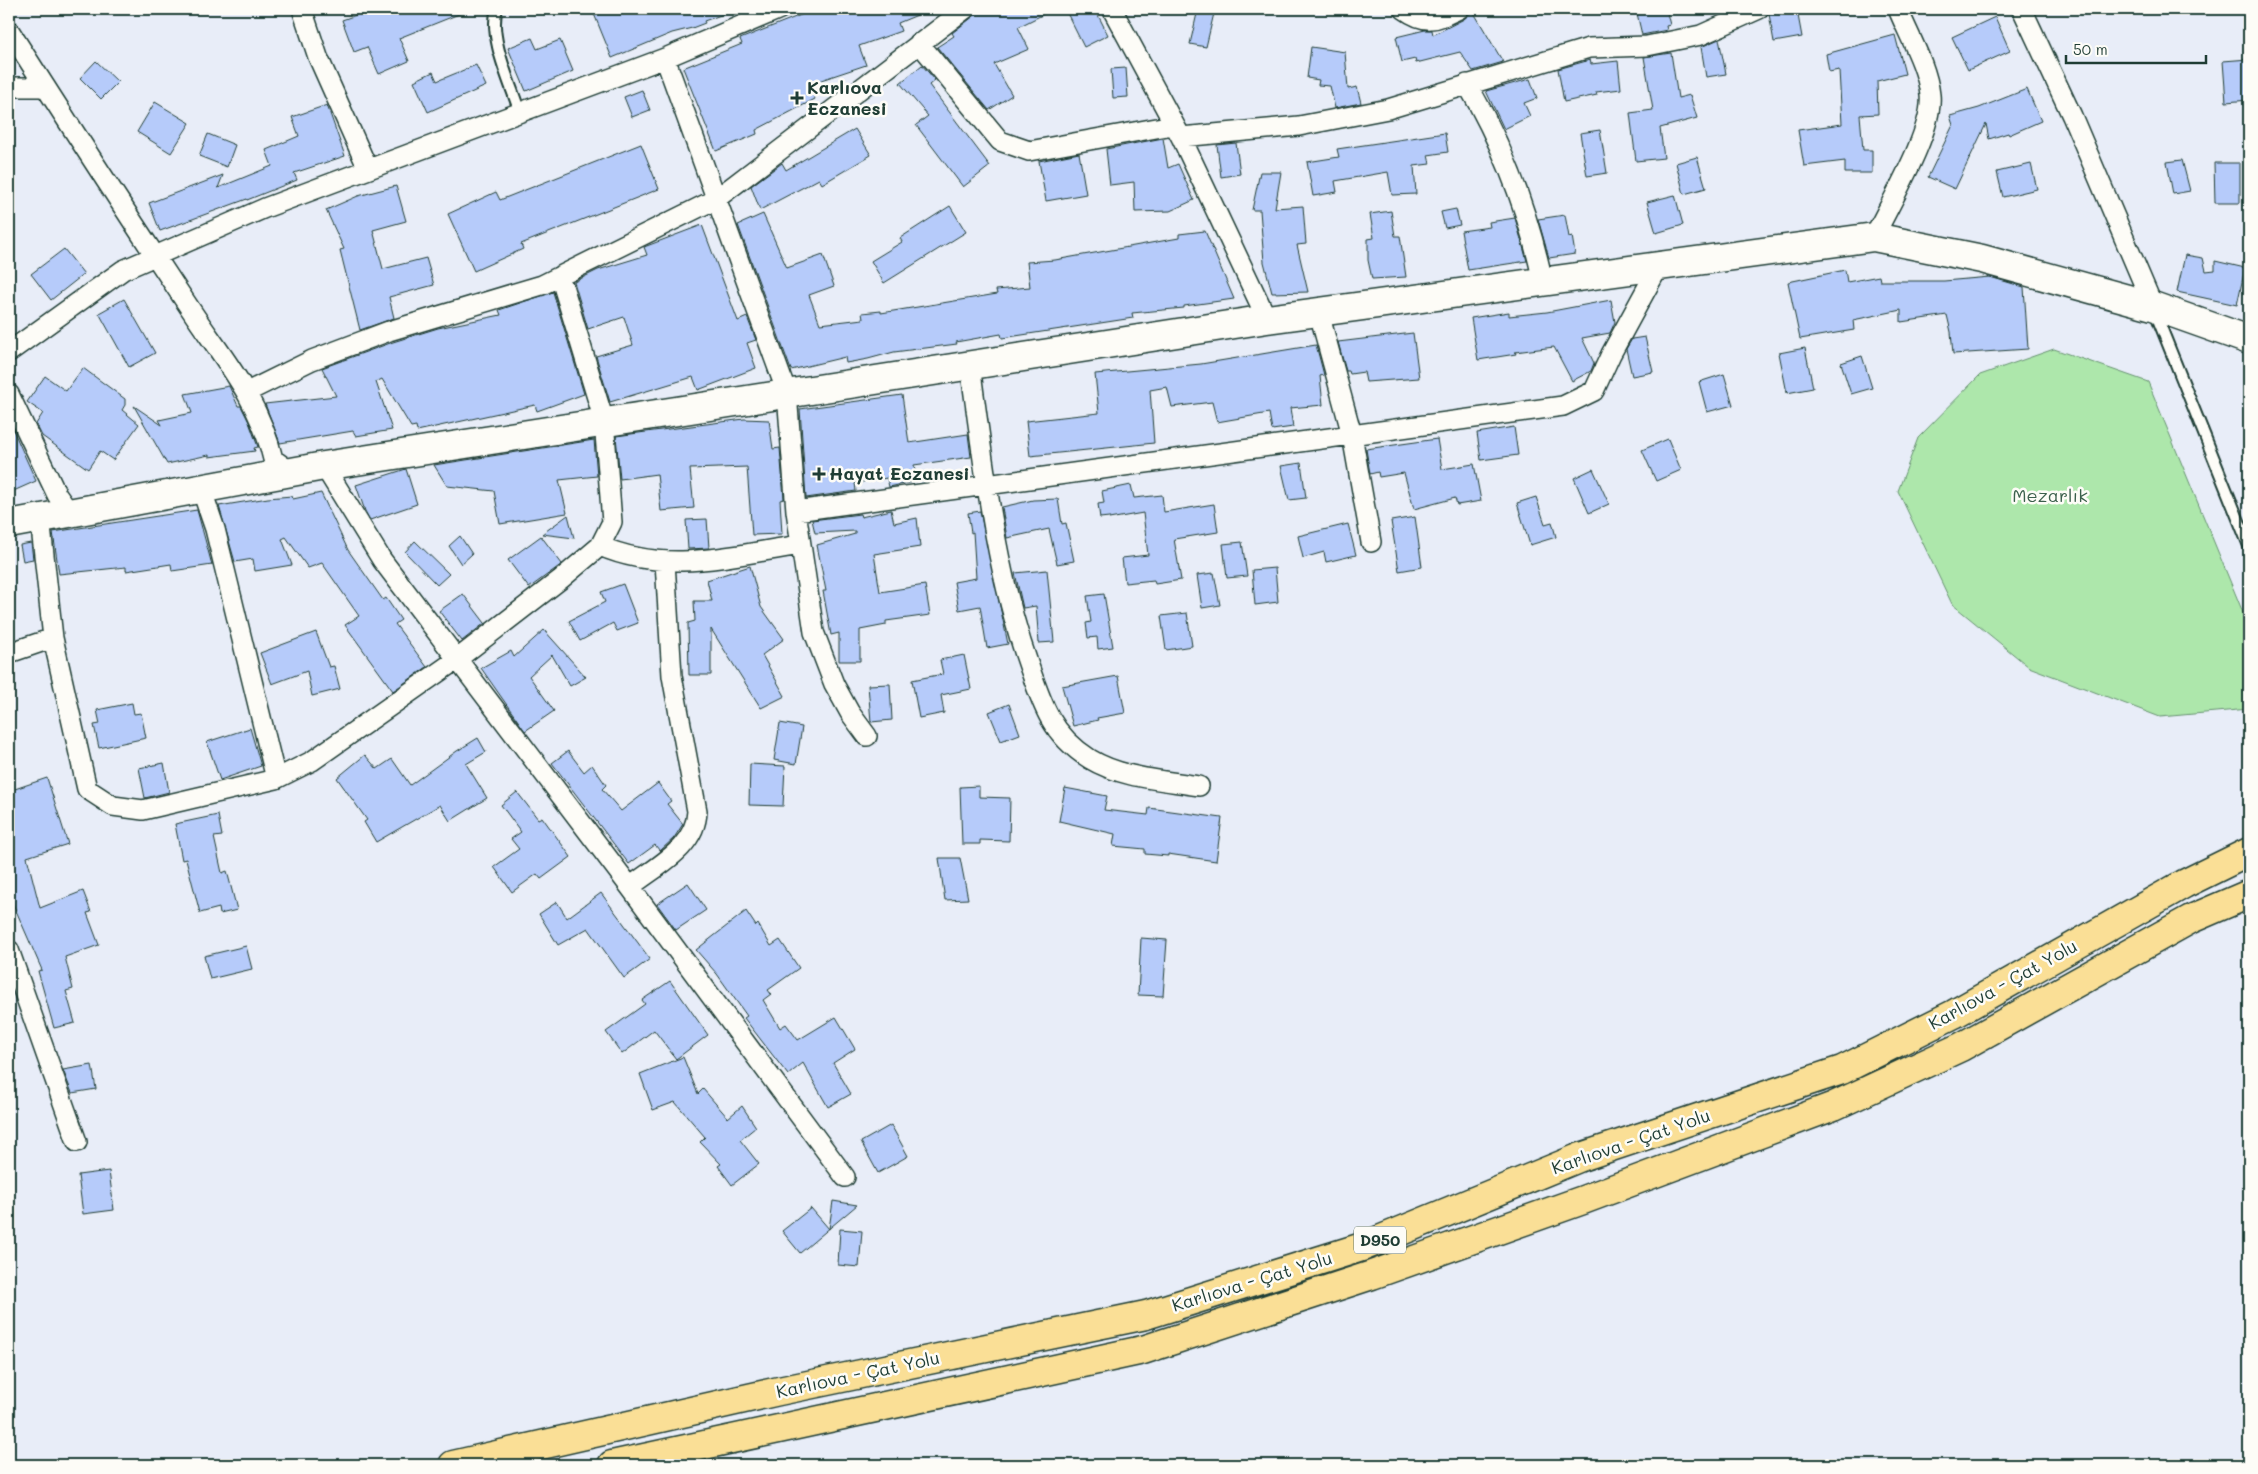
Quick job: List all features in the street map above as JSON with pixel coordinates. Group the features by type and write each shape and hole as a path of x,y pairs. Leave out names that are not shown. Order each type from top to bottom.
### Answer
{"highway":[{"name":"Karlıova - Çat Yolu","path":"453,1465 779,1391 1146,1314 1362,1247 1580,1157 1842,1070 1954,1014 2184,884 2249,852"},
{"name":"Karlıova - Çat Yolu","path":"612,1465 1143,1350 1372,1275 1583,1200 1834,1106 1961,1047 2191,919 2249,894"}],"street":[{"path":"302,9 318,58 368,170"},
{"path":"9,352 123,270 265,208 665,58 780,9"},
{"path":"247,392 312,360 389,331 542,285 716,199 966,9"},
{"path":"1112,9 1177,131 1267,319"},
{"path":"1404,9 1417,19 1439,19 1459,9"},
{"path":"919,43 1000,141 1029,151 1177,131 1300,126 1388,109 1589,48 1647,46 1701,36 1759,9"},
{"path":"1874,237 1925,130 1930,106 1925,76 1898,9"},
{"path":"2022,9 2080,134 2153,306"},
{"path":"9,30 247,392 267,435 272,459 291,472"},
{"path":"665,58 787,393 796,511 813,624 824,660 850,713 867,736"},
{"path":"1467,84 1496,137 1511,172 1534,242 1543,282"},
{"path":"9,88 45,87"},
{"path":"9,524 324,466 1267,319 1874,237 1982,259 2153,306 2249,340"},
{"path":"796,511 1563,406 1594,391 1611,354 1659,266"},
{"path":"40,518 53,638 87,788 104,802 124,809 143,810 276,779 312,761 456,660 561,579 600,546 612,522 604,422 560,276"},
{"path":"1319,313 1352,435 1371,542"},
{"path":"970,365 987,485 1013,614 1030,668 1050,718 1074,747 1106,767 1123,773 1199,786"},
{"path":"9,394 57,495 69,512"},
{"path":"324,466 382,560 630,887 845,1178"},
{"path":"201,488 215,529 276,779"},
{"path":"600,546 624,556 665,562 707,559 801,545"},
{"path":"630,887 689,840 697,820 696,801 672,676 665,562"},
{"path":"9,653 53,638"},
{"path":"9,950 14,985 77,1142"}],"lane":[{"path":"497,9 495,19 496,38 520,113"},
{"path":"2153,306 2249,546"}],"green space":[{"name":"Mezarlık","path":"2054,349 2148,382 2249,627 2249,709 2160,717 2029,667 1952,604 1898,491 1918,438 1980,375"}],"building":[{"path":"373,9 469,10 399,38 409,61 379,74 367,47 354,52 342,20"},
{"path":"592,9 732,9 732,11 612,58"},
{"path":"816,9 932,9 898,23 901,31 859,46 866,65 809,84 815,99 756,130 757,134 716,151 683,68 742,44 740,39"},
{"path":"983,9 1054,9 1018,27 1029,49 994,64 1012,95 989,110 937,47 954,36 952,33"},
{"path":"1065,9 1095,9 1108,35 1084,47"},
{"path":"1198,9 1215,9 1206,47 1190,44"},
{"path":"1636,9 1666,9 1670,25 1666,26 1667,30 1642,35"},
{"path":"1797,10 1802,37 1774,42 1769,14"},
{"path":"1473,11 1503,62 1473,71 1460,52 1416,63 1415,59 1402,62 1396,37 1425,30 1432,30 1433,35 1464,19"},
{"path":"1995,17 2010,51 1968,70 1952,37"},
{"path":"1895,35 1905,74 1877,81 1878,114 1860,115 1863,150 1872,150 1872,173 1845,173 1845,161 1804,166 1798,130 1842,124 1839,70 1829,72 1826,54"},
{"path":"532,38 537,49 560,40 573,71 526,91 508,48"},
{"path":"1719,39 1726,74 1706,77 1701,47"},
{"path":"1311,47 1345,52 1348,89 1357,87 1361,103 1335,108 1330,86 1318,85 1319,80 1307,78"},
{"path":"1671,53 1678,98 1690,95 1697,118 1660,128 1664,158 1636,161 1630,113 1653,110 1644,57"},
{"path":"2249,59 2249,100 2226,102 2223,61"},
{"path":"1590,60 1591,64 1618,61 1621,89 1596,92 1597,95 1564,102 1558,69"},
{"path":"96,61 118,82 101,99 80,78"},
{"path":"476,65 486,86 428,112 414,81 433,72 437,81"},
{"path":"922,65 935,80 929,85 990,166 963,187 916,125 928,116 900,83"},
{"path":"1126,68 1128,97 1113,98 1111,69"},
{"path":"1530,79 1537,98 1524,103 1530,116 1504,129 1486,91"},
{"path":"2027,89 2041,121 2009,135 2008,133 1989,139 1986,124 1955,189 1928,177 1953,125 1950,116 1979,108"},
{"path":"642,90 650,110 632,117 624,97"},
{"path":"155,102 190,123 171,153 137,132"},
{"path":"327,105 345,156 294,173 297,180 160,231 149,203 223,175 218,188 272,166 266,150 299,136 292,117"},
{"path":"855,129 871,155 822,184 819,179 760,210 751,186 782,163 786,170"},
{"path":"1600,130 1607,173 1587,176 1580,133"},
{"path":"1445,133 1448,152 1428,155 1430,164 1414,166 1416,194 1392,195 1388,172 1335,181 1337,192 1313,196 1307,162 1339,157 1337,149"},
{"path":"208,134 235,145 227,167 199,156"},
{"path":"1163,138 1168,168 1178,164 1194,200 1170,211 1135,212 1134,182 1110,185 1106,149"},
{"path":"1236,143 1240,174 1221,177 1217,145"},
{"path":"641,144 659,189 521,244 523,249 474,271 448,214 496,192 500,200"},
{"path":"1079,153 1086,194 1046,201 1039,161"},
{"path":"1697,157 1706,188 1684,194 1676,163"},
{"path":"2182,160 2190,191 2173,194 2167,162"},
{"path":"2214,163 2240,163 2240,203 2215,203"},
{"path":"2031,164 2037,189 2003,197 1997,172"},
{"path":"1260,172 1281,172 1275,208 1303,206 1306,244 1297,245 1308,292 1272,293 1264,262 1260,210 1252,210"},
{"path":"396,186 406,221 373,230 383,269 426,258 434,285 389,297 394,318 360,330 340,250 344,249 326,210 358,196"},
{"path":"1675,195 1683,225 1656,233 1647,202"},
{"path":"950,206 966,232 884,283 871,261 902,242 900,238"},
{"path":"1456,209 1460,225 1445,228 1441,212"},
{"path":"1391,211 1395,236 1400,236 1406,277 1372,279 1368,260 1368,239 1374,238 1370,214"},
{"path":"763,214 787,268 823,255 834,286 809,295 820,324 863,319 862,313 881,311 881,313 997,294 996,290 1030,287 1027,262 1055,260 1179,238 1179,234 1205,231 1234,299 1184,306 1184,308 1132,313 1133,318 1022,335 1002,338 1001,334 956,342 957,344 894,352 846,363 845,357 791,370 738,225"},
{"path":"1565,215 1569,237 1572,236 1575,254 1549,258 1538,219"},
{"path":"1515,218 1527,261 1468,270 1461,231 1490,227 1489,222"},
{"path":"702,225 738,321 747,317 756,340 747,343 756,368 698,390 693,377 610,402 596,356 633,345 624,317 588,329 574,282 598,270 647,255 644,247"},
{"path":"64,249 84,274 51,300 31,274"},
{"path":"2185,255 2203,258 2206,271 2215,270 2215,261 2245,268 2237,305 2177,292"},
{"path":"1845,270 1847,282 1879,276 1880,281 1944,281 1990,277 2024,287 2028,349 1953,354 1947,315 1901,322 1901,310 1853,320 1854,330 1800,339 1788,282"},
{"path":"553,292 584,394 537,411 535,405 417,431 416,426 411,427 382,379 376,382 392,430 356,436 353,431 280,443 265,404 336,396 322,368 438,328 501,315 499,310"},
{"path":"124,299 155,353 129,367 99,313"},
{"path":"1611,300 1615,322 1610,333 1582,338 1594,363 1591,371 1572,381 1554,347 1515,352 1516,354 1478,360 1471,318 1509,312 1509,316 1547,312"},
{"path":"1413,333 1419,378 1366,382 1364,372 1350,374 1349,371 1346,371 1338,342"},
{"path":"1645,337 1653,372 1632,376 1626,349 1632,339"},
{"path":"1316,345 1324,375 1320,376 1323,405 1290,408 1293,427 1272,430 1269,413 1217,422 1212,402 1172,407 1167,387 1150,390 1154,443 1030,456 1026,421 1099,413 1095,374 1201,364"},
{"path":"1805,348 1813,388 1787,393 1779,353"},
{"path":"1862,356 1872,388 1851,394 1841,363"},
{"path":"83,368 125,399 125,405 122,410 139,424 113,460 100,451 88,469 42,436 36,424 43,413 27,402 45,376 66,391"},
{"path":"1724,374 1733,405 1707,412 1699,382"},
{"path":"229,386 238,406 241,406 249,422 258,447 254,448 255,451 209,457 209,455 167,464 134,406 162,425 159,420 192,413 185,394"},
{"path":"902,395 909,443 968,434 971,457 914,465 917,481 889,487 887,478 855,483 856,491 806,498 800,409"},
{"path":"744,419 769,420 773,449 780,448 784,499 780,500 782,534 752,535 747,467 690,469 694,508 661,511 657,474 620,479 616,436"},
{"path":"9,421 36,481 9,493"},
{"path":"1514,427 1518,455 1481,460 1477,433"},
{"path":"1437,439 1442,469 1474,464 1481,501 1457,505 1455,498 1414,509 1404,473 1379,477 1378,472 1370,474 1366,449"},
{"path":"1668,439 1681,470 1656,481 1642,450"},
{"path":"594,440 597,476 559,480 567,513 500,524 494,491 447,486 434,465"},
{"path":"1301,463 1306,498 1289,500 1281,466"},
{"path":"406,469 417,504 370,520 356,485"},
{"path":"1593,469 1609,504 1589,513 1574,478"},
{"path":"1131,485 1134,498 1162,495 1164,512 1214,504 1218,532 1174,539 1181,580 1155,584 1154,580 1125,583 1122,558 1148,555 1143,513 1109,519 1109,517 1100,518 1098,504 1104,503 1102,491"},
{"path":"321,493 348,550 383,600 386,598 401,620 395,624 427,667 393,691 345,625 359,616 322,563 308,568 286,537 282,539 292,565 255,571 253,559 235,562 219,506 268,498 292,496 293,499"},
{"path":"1536,497 1545,524 1552,522 1556,537 1530,545 1517,503"},
{"path":"1058,499 1062,524 1066,523 1074,561 1057,564 1049,529 1007,538 1002,507 1033,500"},
{"path":"197,510 212,565 172,571 171,564 126,571 126,567 59,574 53,532"},
{"path":"891,510 894,523 917,518 920,547 874,554 880,592 925,585 930,615 886,621 886,625 860,630 860,661 839,661 839,633 831,635 823,591 826,591 817,545 855,534 855,531 815,533 812,520 860,514 861,517"},
{"path":"980,511 1008,644 987,648 980,606 959,610 954,582 976,578 973,532 971,533 968,513"},
{"path":"568,515 574,538 542,534"},
{"path":"1415,517 1422,567 1399,571 1391,521"},
{"path":"707,519 709,548 688,549 686,520"},
{"path":"1348,524 1356,555 1326,562 1324,552 1303,558 1298,536"},
{"path":"460,536 472,554 461,564 449,546"},
{"path":"541,536 562,564 529,588 508,560"},
{"path":"415,541 449,574 437,585 405,552"},
{"path":"1242,542 1247,576 1227,578 1223,544"},
{"path":"31,543 33,559 23,561 20,545"},
{"path":"750,566 761,607 784,639 762,655 785,696 761,708 711,629 711,675 689,675 688,623 695,621 694,601 712,601 707,580"},
{"path":"1275,568 1278,602 1255,605 1252,570"},
{"path":"1047,570 1054,642 1039,643 1036,606 1023,608 1015,573"},
{"path":"1214,573 1220,605 1202,608 1197,575"},
{"path":"623,584 638,623 617,631 613,623 580,641 569,621 605,602 601,592"},
{"path":"463,594 485,623 462,641 439,611"},
{"path":"1104,594 1113,647 1098,649 1097,637 1088,638 1086,623 1091,622 1087,596"},
{"path":"1187,613 1192,646 1166,650 1161,616"},
{"path":"544,630 586,677 570,686 552,655 529,676 554,711 525,731 481,668 511,651 514,657"},
{"path":"316,632 329,667 334,666 340,689 312,696 307,671 272,684 260,653"},
{"path":"964,655 971,689 941,695 944,713 919,718 912,680 943,674 940,660"},
{"path":"1118,676 1125,713 1097,718 1098,720 1073,726 1062,686"},
{"path":"890,684 892,720 871,722 868,685"},
{"path":"132,703 134,714 141,713 146,738 99,748 94,725 100,724 97,710"},
{"path":"1009,704 1020,734 1001,741 989,712"},
{"path":"780,723 802,727 796,764 774,760"},
{"path":"250,728 261,766 220,780 207,742"},
{"path":"478,738 486,752 466,764 487,798 450,821 440,805 376,842 364,822 367,820 337,778 365,755 377,769 392,759 410,785"},
{"path":"568,751 584,772 592,765 606,785 602,789 621,811 658,783 671,801 667,804 683,824 674,838 660,851 655,845 629,864 552,763"},
{"path":"164,763 169,792 145,798 139,768"},
{"path":"750,764 785,766 783,806 749,805"},
{"path":"47,778 68,844 27,857 40,908 83,891 91,912 87,913 99,945 65,957 73,989 66,991 75,1023 54,1028 38,971 42,970 14,906 9,887 9,791"},
{"path":"979,786 979,797 1010,798 1009,841 980,840 980,844 962,844 960,787"},
{"path":"1065,788 1107,796 1104,810 1148,815 1149,808 1222,818 1216,861 1168,854 1168,856 1145,854 1145,849 1113,846 1115,834 1059,821"},
{"path":"517,792 538,819 542,817 571,857 541,879 537,874 512,892 494,867 519,849 511,839 521,832 501,805"},
{"path":"218,815 222,836 214,837 222,873 227,871 237,910 220,914 219,908 200,913 186,859 182,860 175,824"},
{"path":"939,858 960,858 968,899 945,900"},
{"path":"688,883 706,910 676,930 657,904"},
{"path":"601,893 650,959 624,978 588,928 558,945 539,914 557,902 567,918"},
{"path":"746,911 756,926 758,924 771,946 780,940 799,968 768,990 771,994 763,1000 780,1028 786,1024 798,1040 836,1017 855,1049 833,1063 851,1094 828,1107 803,1063 788,1075 744,1018 747,1016 717,974 696,950"},
{"path":"1141,938 1167,940 1163,996 1138,995"},
{"path":"246,946 252,969 210,979 204,956"},
{"path":"670,981 708,1035 676,1059 654,1030 622,1054 606,1032 645,1004 642,1000"},
{"path":"683,1057 698,1094 703,1089 728,1118 742,1106 756,1127 740,1140 759,1164 732,1185 718,1166 721,1164 700,1142 705,1137 675,1102 653,1110 640,1074"},
{"path":"92,1065 96,1089 72,1093 63,1070"},
{"path":"891,1125 908,1156 878,1173 861,1142"},
{"path":"109,1171 114,1210 83,1214 78,1175"},
{"path":"833,1201 857,1205 829,1229"},
{"path":"811,1208 829,1229 800,1253 782,1231"},
{"path":"840,1229 862,1231 859,1267 838,1265"}],"place":[{"name":"Karlıova Eczanesi","path":"797,98"},
{"name":"Hayat Eczanesi","path":"819,474"}]}
